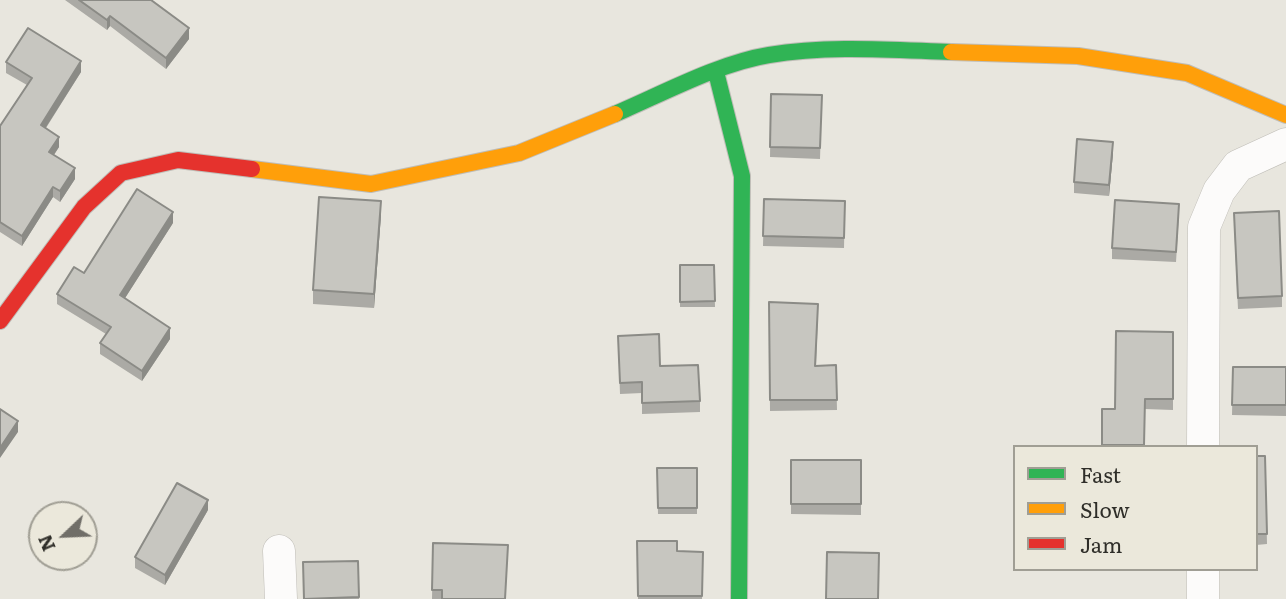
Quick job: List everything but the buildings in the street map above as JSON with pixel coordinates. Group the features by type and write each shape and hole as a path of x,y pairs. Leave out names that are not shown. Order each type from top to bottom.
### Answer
{"street":[{"path":"0,321 84,206 121,173 178,160 371,184 519,153 716,72 768,55 855,50 1078,57 1187,73 1286,115"},
{"path":"716,72 742,177 740,599"},
{"path":"1203,445 1204,227 1219,191 1238,166 1286,144"},
{"path":"279,551 281,599"},
{"path":"1203,571 1203,599"}],"traffic: fast":[{"path":"615,114 711,72 769,55 837,49 951,52"},
{"path":"716,72 742,176 739,599"}],"traffic: slow":[{"path":"951,52 1078,56 1187,73 1286,115"},
{"path":"252,169 371,184 519,153 615,114"}],"traffic: jam":[{"path":"0,321 84,207 121,173 178,160 252,169"}]}
